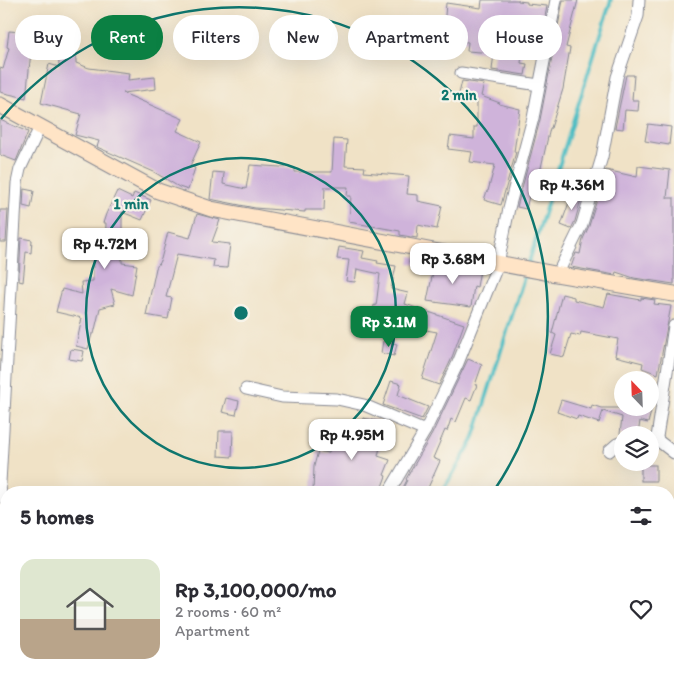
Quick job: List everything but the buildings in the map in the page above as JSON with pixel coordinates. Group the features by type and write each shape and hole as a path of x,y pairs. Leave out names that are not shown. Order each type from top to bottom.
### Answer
{"street":[{"path":"393,486 425,431 504,265 509,208 533,118 556,0"},
{"path":"556,275 582,224 602,157 618,77 638,16 639,0"},
{"path":"461,73 539,86"},
{"path":"0,105 158,191 211,209 556,275 674,294"},
{"path":"0,486 16,183 20,168 40,127"},
{"path":"659,430 674,326"},
{"path":"246,389 282,397 337,399 364,405 425,431"},
{"path":"659,444 674,453"},
{"path":"609,451 614,446"}],"waterway":[{"path":"528,265 611,0"},
{"path":"446,486 473,440 526,271"}]}
